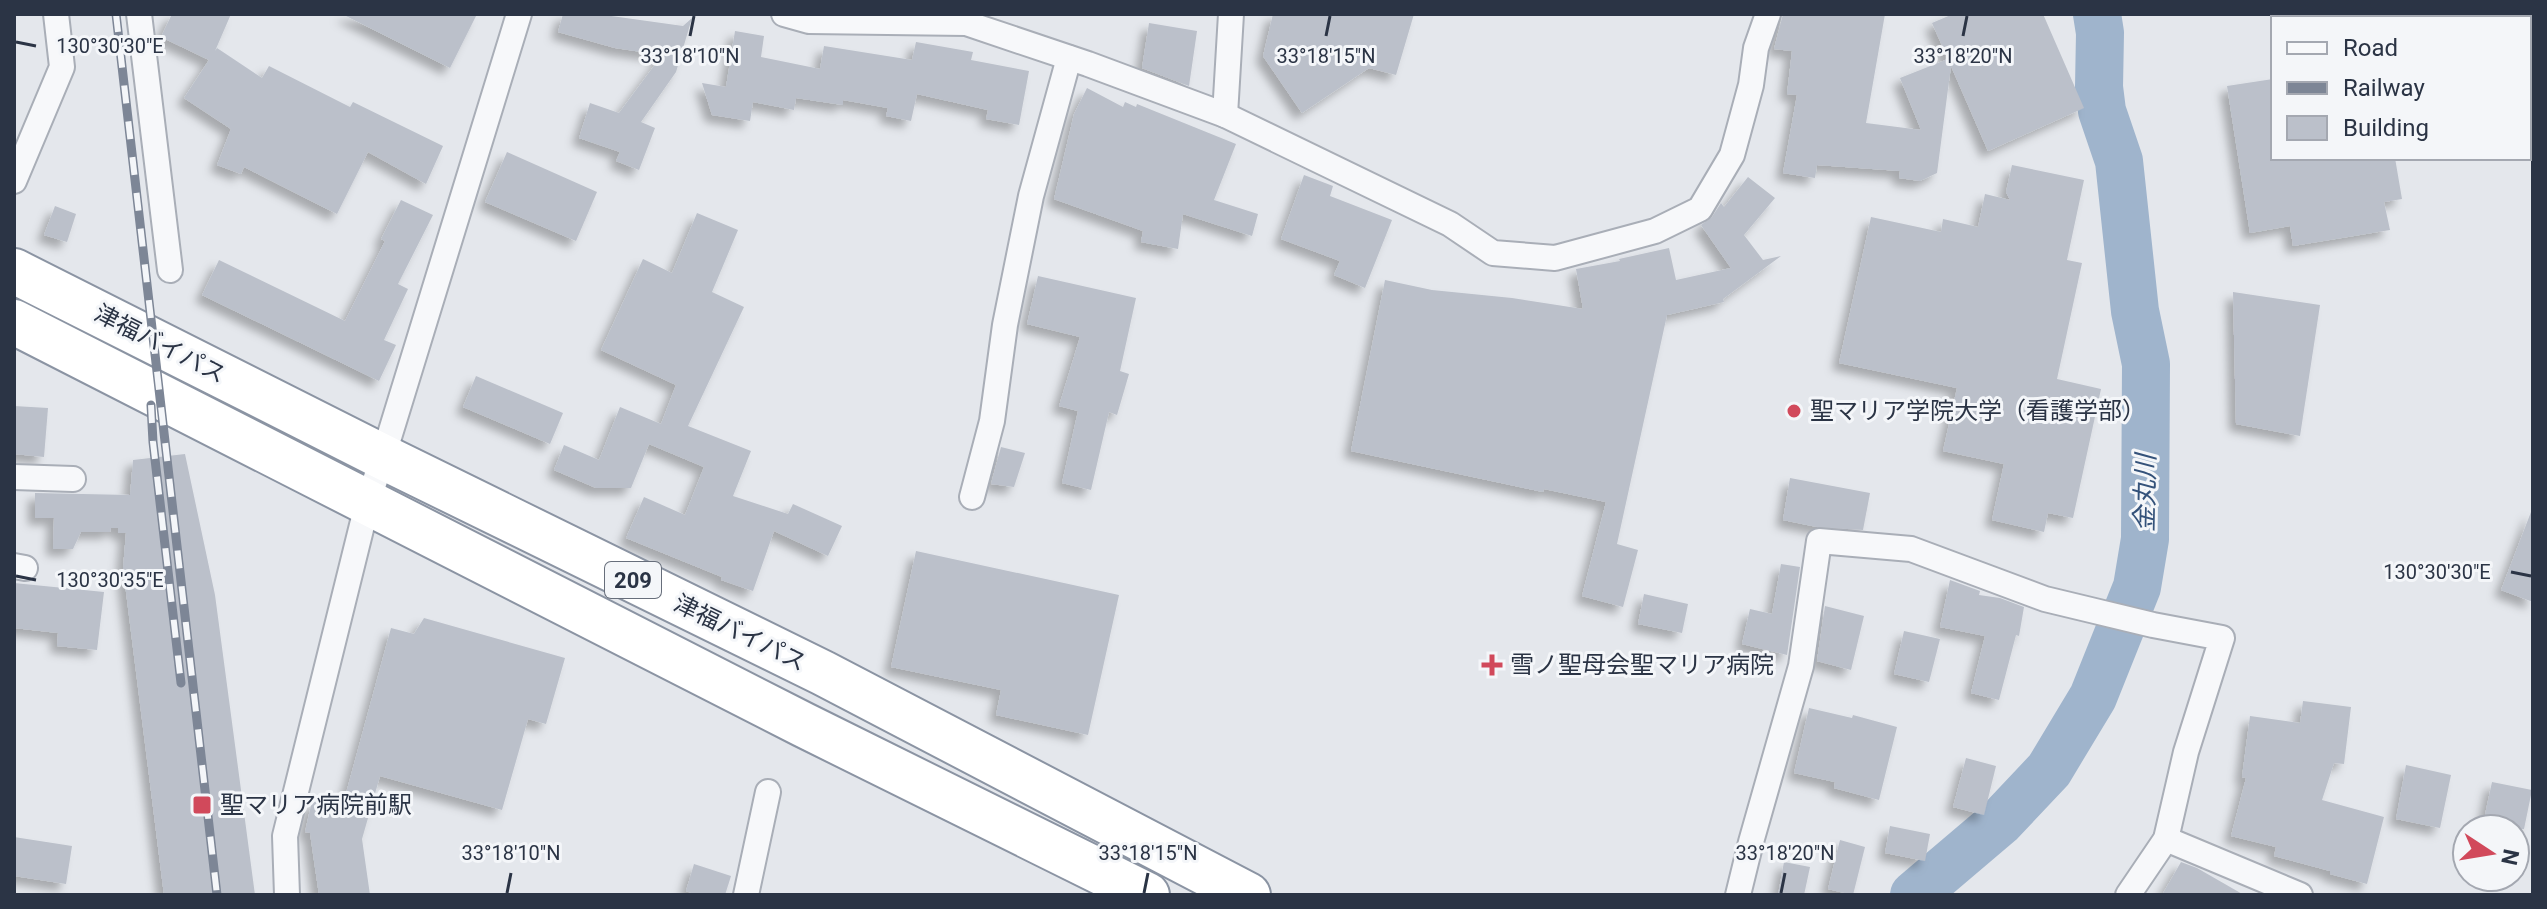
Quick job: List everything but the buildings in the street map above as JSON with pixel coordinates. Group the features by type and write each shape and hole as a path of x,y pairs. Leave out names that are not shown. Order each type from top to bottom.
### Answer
{"highway":[{"name":"津福バイパス","path":"14,271 823,673 1248,895"},
{"name":"津福バイパス","path":"14,322 804,725 1147,895"}],"street":[{"path":"14,181 62,67 56,14"},
{"path":"139,14 170,270"},
{"path":"287,895 285,836 368,501 519,14"},
{"path":"784,14 809,21 966,23 1225,115 1450,224 1493,253 1555,258 1655,231 1700,209 1732,155 1751,85 1756,48 1768,14"},
{"path":"1225,115 1231,14"},
{"path":"972,497 992,421 1005,325 1031,196 1069,58"},
{"path":"14,477 73,479"},
{"path":"1738,895 1801,666 1819,541 1911,549 2045,599 2222,638 2186,752 2166,839 2128,895"},
{"path":"746,895 768,792"},
{"path":"2166,839 2300,895"}],"waterway":[{"name":"金丸川","path":"1914,895 2000,822 2049,770 2093,697 2137,587 2145,539 2146,364 2135,311 2119,161 2102,111 2097,14"}],"railway":[{"path":"116,14 217,895"},
{"path":"151,405 181,683"}],"place":[{"name":"聖マリア学院大学（看護学部）","path":"1794,411"},
{"name":"雪ノ聖母会聖マリア病院","path":"1492,665"},
{"name":"聖マリア病院前駅","path":"202,805"}]}
